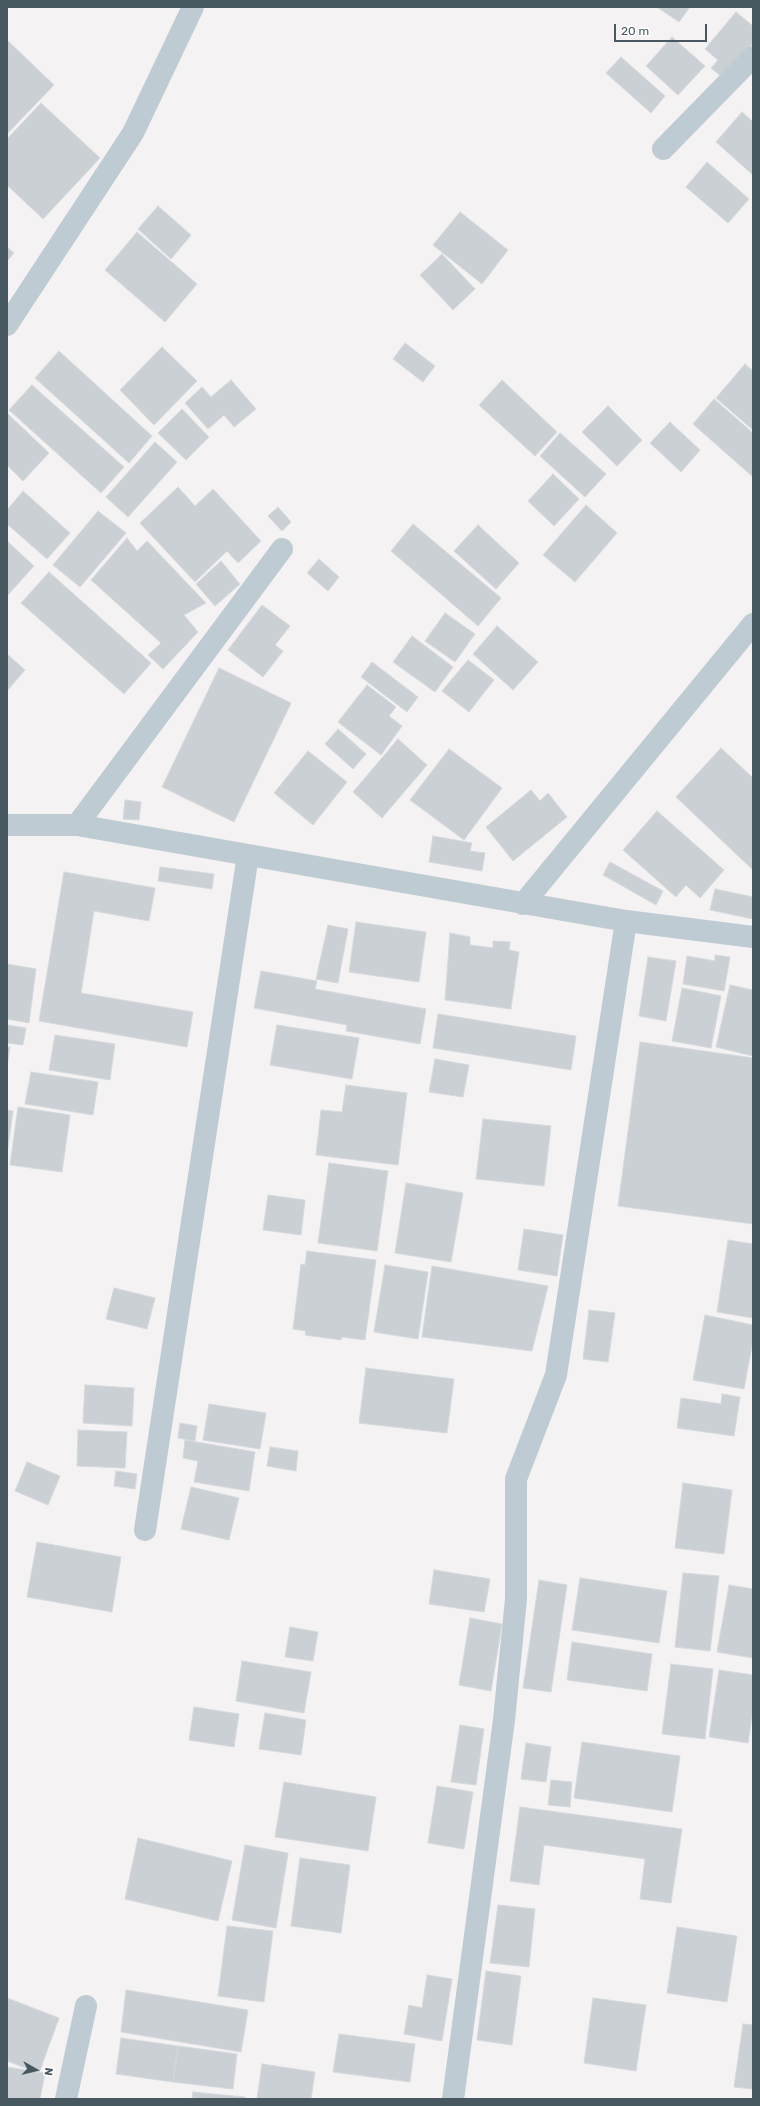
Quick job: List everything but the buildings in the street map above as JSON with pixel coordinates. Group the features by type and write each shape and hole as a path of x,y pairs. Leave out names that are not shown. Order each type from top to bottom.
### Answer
{"street":[{"path":"7,325 133,133 193,7"},
{"path":"663,149 753,57"},
{"path":"77,825 282,549"},
{"path":"523,904 753,624"},
{"path":"7,824 77,825 523,904 626,921 753,937"},
{"path":"144,1530 248,855"},
{"path":"453,2099 504,1720 515,1606 516,1479 556,1375 626,921"},
{"path":"66,2099 86,2006"}]}
